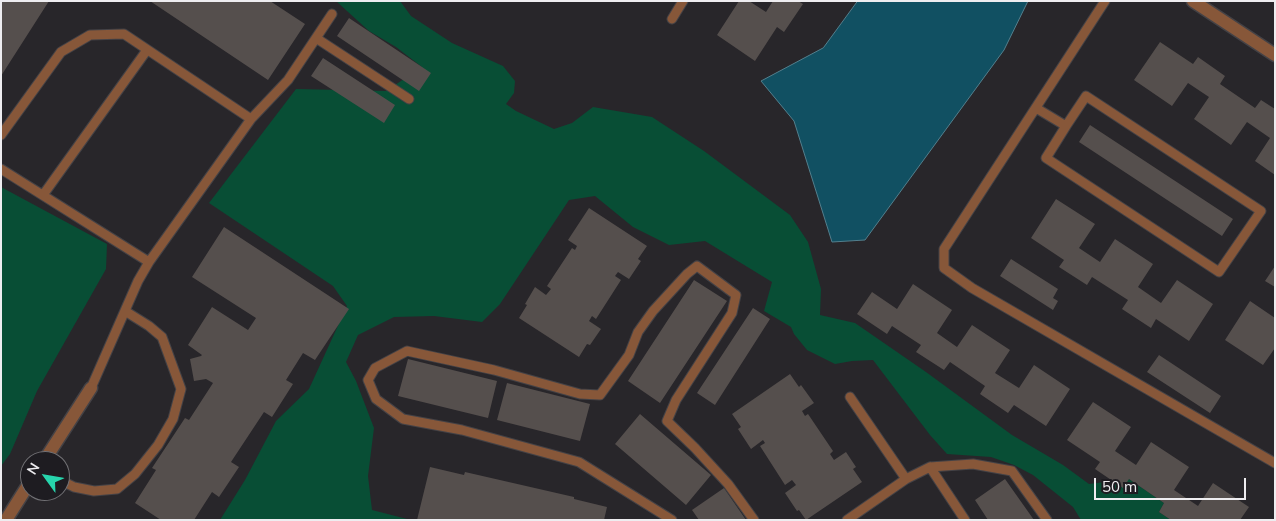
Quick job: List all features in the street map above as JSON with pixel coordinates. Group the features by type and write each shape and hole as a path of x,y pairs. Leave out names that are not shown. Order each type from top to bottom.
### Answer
{"street":[{"path":"1193,1 1275,55"},
{"path":"50,451 91,388"},
{"path":"6,520 20,498"}],"lane":[{"path":"672,19 683,1"},
{"path":"1104,1 944,249 944,268 972,288 1275,463"},
{"path":"91,388 138,281 150,262 250,119 288,80 332,14"},
{"path":"1,136 61,52 90,35 124,34 250,119"},
{"path":"316,38 408,99"},
{"path":"43,195 147,50"},
{"path":"1086,96 1261,211 1219,272 1046,158 1066,126 1086,96"},
{"path":"1036,108 1066,126"},
{"path":"1,169 150,262"},
{"path":"672,520 579,462 462,430 404,419 376,399 368,380 375,368 407,351 494,370 580,394 600,395 629,355 638,332 653,311 687,274 697,266 736,295 732,313 676,400 667,422 695,448 728,484 754,520"},
{"path":"70,485 94,491 118,489 135,474 158,445 172,420 180,389 162,337 149,326 125,311"},
{"path":"850,397 906,479"},
{"path":"847,520 906,479 930,468 972,464 1012,470 1047,520"},
{"path":"930,468 965,520"}],"green space":[{"path":"336,1 400,1 411,16 452,43 503,66 515,81 514,93 506,104 516,111 554,129 572,123 593,107 652,117 704,151 790,215 808,242 821,289 820,315 855,323 1012,435 1063,465 1089,484 1129,479 1164,503 1159,512 1171,520 1081,520 1073,507 1033,475 1014,465 991,457 947,454 930,435 873,360 835,364 807,350 794,334 791,327 764,311 772,282 705,241 669,245 633,227 595,196 569,200 500,304 482,322 434,316 394,317 358,335 346,362 356,381 374,428 368,476 372,510 411,520 220,520 245,480 276,421 309,389 347,306 333,286 209,203 296,89 386,91 422,67 396,47 369,31"},
{"path":"1,187 107,244 106,269 37,391 10,454 1,466"}],"water":[{"path":"858,1 1028,1 1004,50 865,240 832,242 794,121 761,81 823,48"}],"building":[{"path":"1,1 49,1 1,76"},
{"path":"150,1 270,1 305,24 268,80"},
{"path":"739,1 749,1 766,12 773,1 798,1 803,4 784,32 777,27 755,61 717,35"},
{"path":"349,18 431,73 419,91 337,36"},
{"path":"1160,42 1193,64 1198,57 1225,76 1220,84 1255,108 1261,100 1275,109 1275,175 1255,161 1270,138 1247,122 1231,145 1194,119 1209,97 1188,83 1172,106 1134,80"},
{"path":"323,58 395,105 384,123 311,76"},
{"path":"1090,125 1233,219 1222,236 1079,142"},
{"path":"1056,199 1095,224 1079,248 1100,262 1115,239 1153,264 1138,287 1161,303 1177,280 1213,304 1189,341 1156,319 1151,328 1122,309 1128,300 1092,277 1087,285 1059,267 1064,260 1031,238"},
{"path":"589,208 647,246 638,259 641,261 629,279 618,272 615,276 621,280 596,319 592,316 589,321 601,329 590,345 587,344 579,357 519,318 535,287 546,295 551,289 547,286 572,248 575,250 577,246 568,240"},
{"path":"224,227 349,309 315,360 303,353 286,380 293,384 272,417 264,412 231,462 239,467 219,497 212,492 194,520 161,520 135,503 156,470 152,468 185,418 189,420 213,383 206,379 194,381 190,359 202,355 188,345 212,307 248,330 256,318 192,277"},
{"path":"1011,259 1058,289 1053,298 1058,301 1053,310 1000,276"},
{"path":"1275,266 1275,287 1265,281"},
{"path":"694,280 727,301 660,403 628,381"},
{"path":"913,284 952,310 937,333 957,347 972,325 1010,350 995,373 1019,388 1034,365 1070,389 1046,426 1014,405 1008,413 980,394 985,386 950,362 944,370 916,352 921,345 892,326 887,334 857,314 872,292 897,309"},
{"path":"1250,301 1275,318 1275,348 1263,365 1225,340"},
{"path":"753,308 770,319 715,405 697,393"},
{"path":"1159,355 1221,396 1210,413 1147,372"},
{"path":"408,359 497,381 488,418 398,396"},
{"path":"790,374 814,403 802,411 805,416 808,414 833,451 830,454 834,460 846,452 856,467 853,469 862,482 806,520 799,510 797,511 785,493 796,485 792,480 785,485 760,446 765,443 763,440 751,449 738,429 741,427 732,414"},
{"path":"507,383 590,404 580,441 497,420"},
{"path":"1093,402 1131,427 1115,451 1136,465 1151,442 1189,467 1174,490 1198,506 1213,483 1249,507 1240,520 1171,520 1159,512 1164,503 1129,479 1123,488 1095,469 1100,462 1067,440"},
{"path":"640,414 711,475 686,505 615,444"},
{"path":"430,467 464,475 465,472 574,497 574,499 607,507 604,520 417,520"},
{"path":"1005,479 1034,520 988,520 975,500"},
{"path":"724,488 746,520 699,520 692,510"}]}
